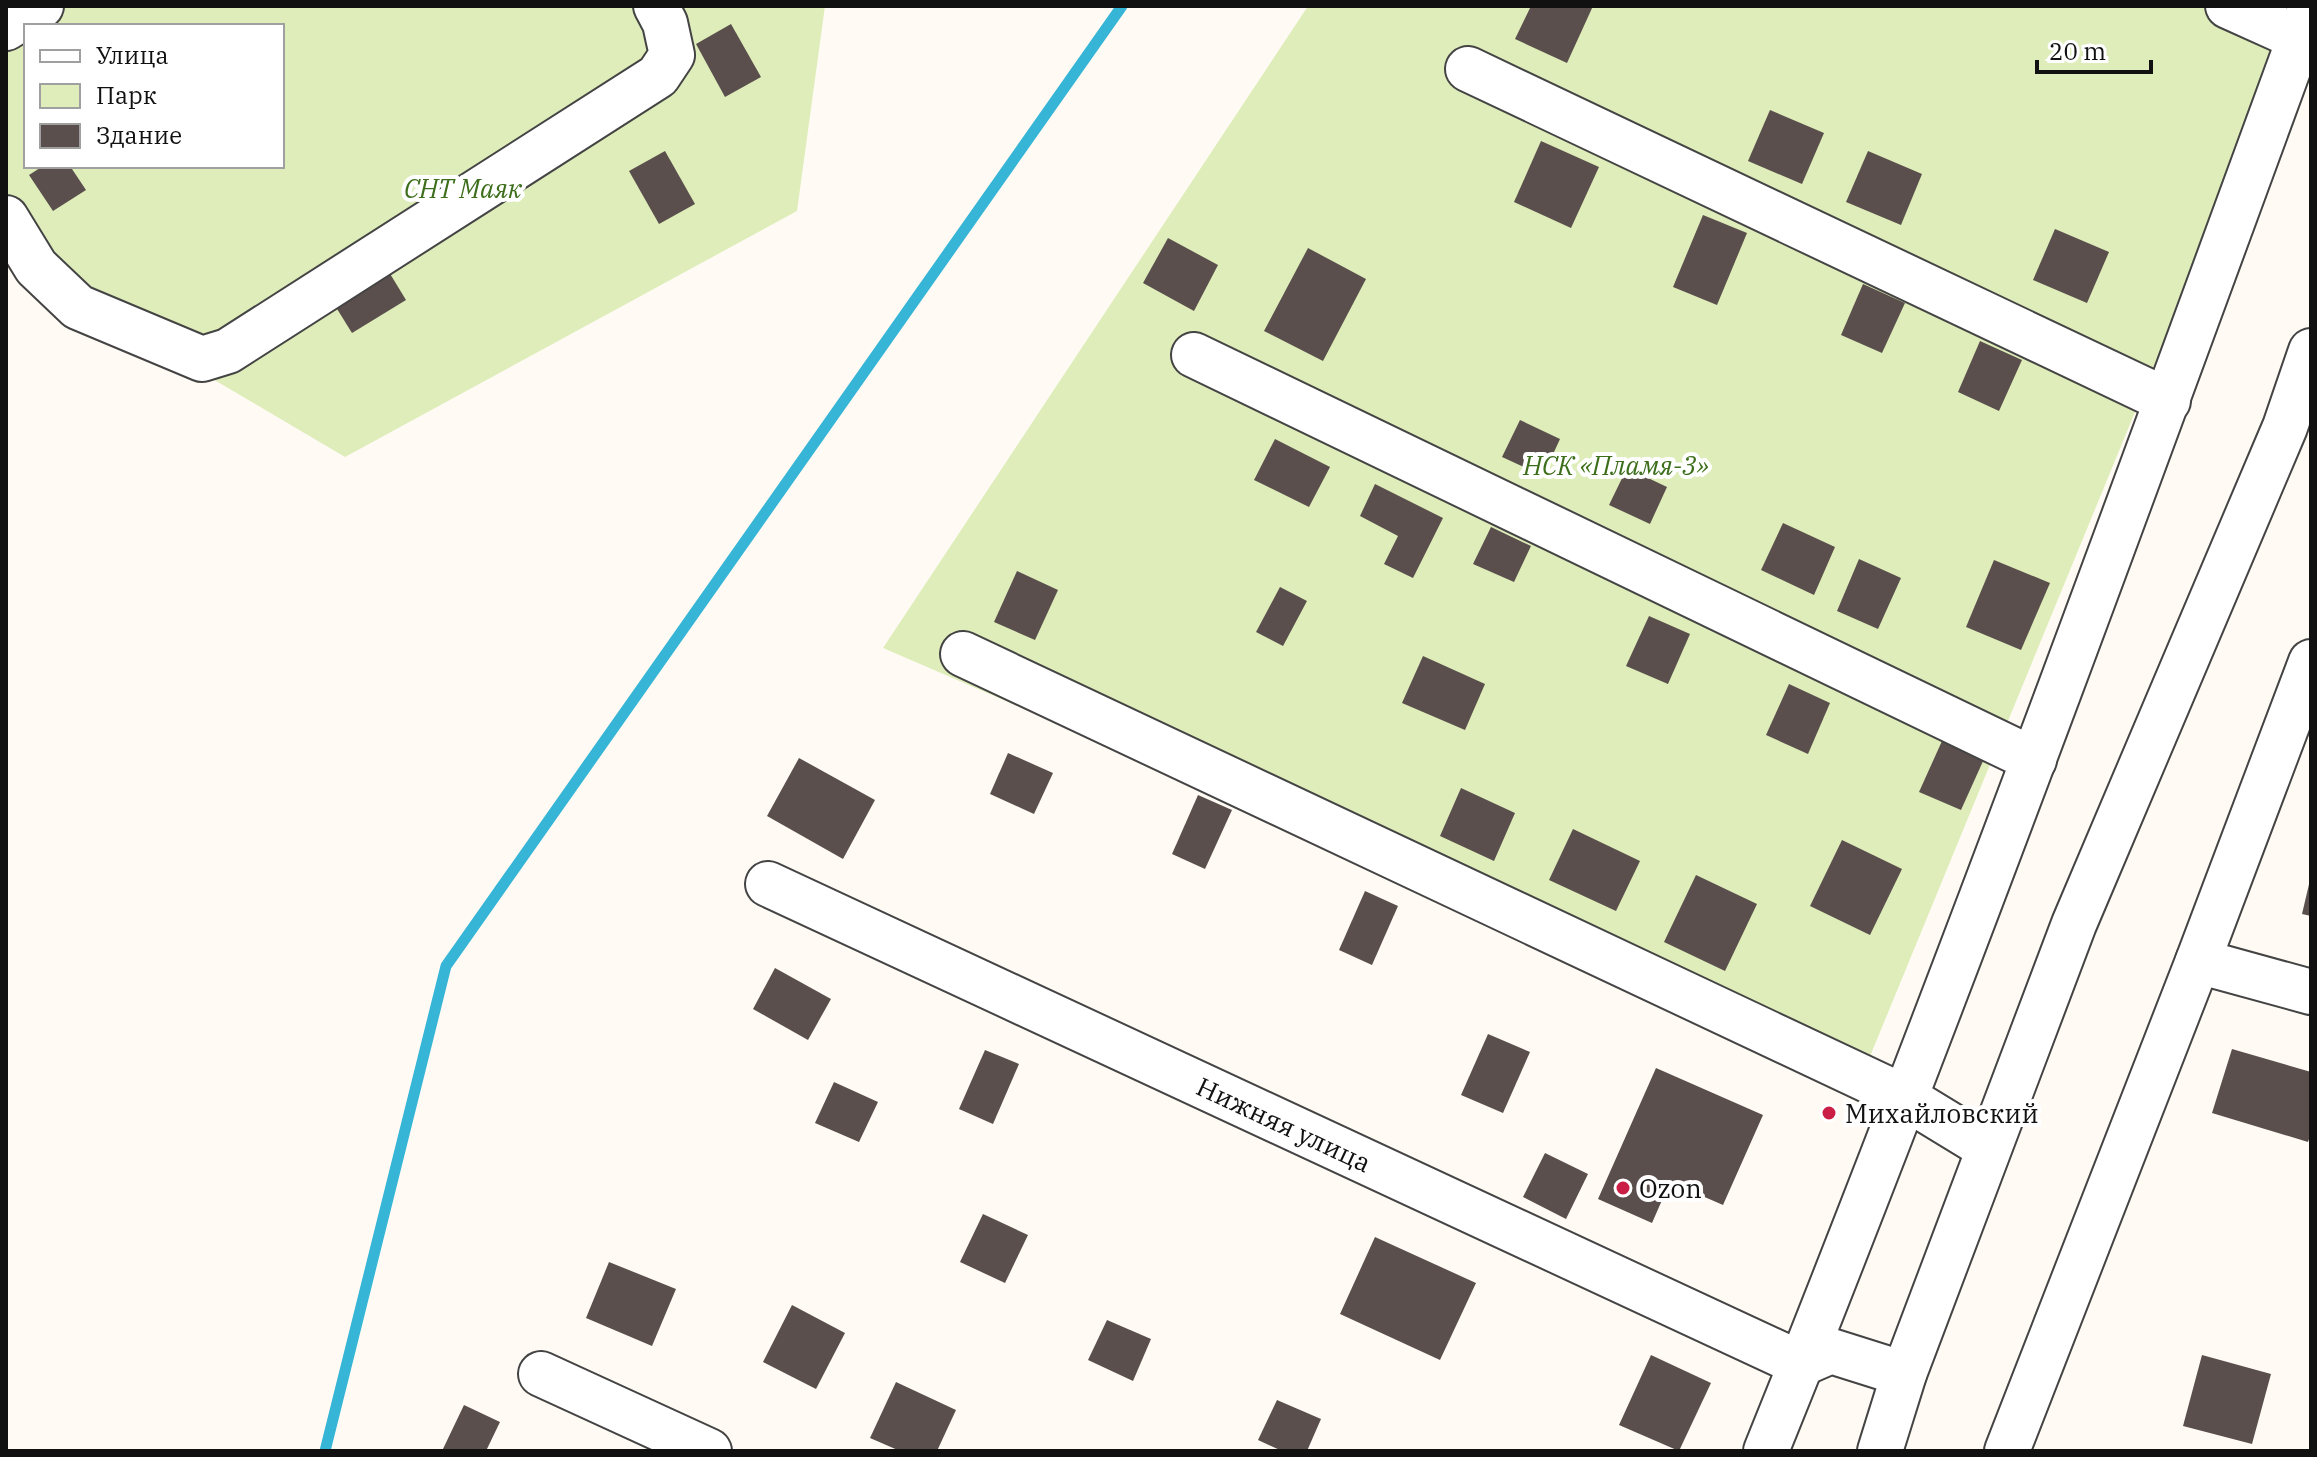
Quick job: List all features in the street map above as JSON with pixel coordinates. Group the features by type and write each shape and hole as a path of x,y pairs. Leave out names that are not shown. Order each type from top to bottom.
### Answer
{"street":[{"path":"6,28 41,6"},
{"path":"6,218 36,267 78,307 202,359 228,351 658,76 672,55 665,23 656,6"},
{"path":"1766,1451 1906,1098 2034,760 2305,22 2228,6"},
{"path":"1468,69 2168,401"},
{"path":"1880,1451 1904,1374 2074,924 2298,429 2311,351"},
{"path":"1194,355 2034,760"},
{"path":"963,654 1906,1098 1988,1148"},
{"path":"2007,1451 2311,662"},
{"name":"Нижняя улица","path":"768,884 1801,1364"},
{"path":"2198,961 2311,992"},
{"path":"1801,1364 1831,1351 1904,1374"},
{"path":"541,1374 709,1451"}],"green space":[{"name":"СНТ Маяк","path":"6,6 825,6 797,211 345,457 6,257"},
{"name":"НСК «Пламя-3»","path":"1308,6 2302,6 1864,1071 883,648"}],"building":[{"path":"1531,6 1593,6 1567,63 1515,39"},
{"path":"731,24 761,77 725,97 696,44"},
{"path":"1770,110 1824,133 1802,184 1748,161"},
{"path":"1541,141 1599,167 1571,228 1514,202"},
{"path":"665,151 695,204 659,224 629,171"},
{"path":"1868,151 1922,174 1901,225 1846,202"},
{"path":"40,168 71,168 86,190 53,211 29,175"},
{"path":"1703,215 1747,233 1717,305 1673,287"},
{"path":"2055,229 2109,252 2087,303 2033,280"},
{"path":"1168,238 1218,265 1194,311 1143,283"},
{"path":"1308,248 1366,279 1323,361 1264,331"},
{"path":"378,254 406,300 352,333 324,288"},
{"path":"1863,284 1905,303 1882,353 1841,335"},
{"path":"1980,341 2022,360 1999,411 1958,392"},
{"path":"1520,420 1560,439 1543,476 1502,457"},
{"path":"1275,439 1330,467 1309,507 1254,480"},
{"path":"1627,468 1667,487 1650,524 1609,505"},
{"path":"1375,484 1443,518 1413,578 1384,564 1398,536 1360,516"},
{"path":"1783,523 1835,547 1814,595 1761,570"},
{"path":"1491,527 1531,546 1514,582 1473,564"},
{"path":"1859,559 1901,578 1878,629 1837,611"},
{"path":"1994,560 2050,583 2021,650 1966,627"},
{"path":"1017,571 1058,590 1035,640 994,622"},
{"path":"1280,587 1307,601 1283,646 1256,632"},
{"path":"1649,616 1690,634 1668,684 1626,666"},
{"path":"1423,656 1485,684 1465,730 1402,703"},
{"path":"1789,684 1830,703 1808,754 1766,735"},
{"path":"1942,741 1984,759 1961,810 1919,792"},
{"path":"1008,753 1053,773 1034,814 990,794"},
{"path":"799,758 875,800 843,859 767,816"},
{"path":"1461,788 1515,813 1494,861 1440,836"},
{"path":"1198,795 1232,810 1205,869 1172,854"},
{"path":"1573,829 1640,861 1616,911 1549,880"},
{"path":"1842,840 1902,869 1870,935 1810,906"},
{"path":"1696,875 1757,904 1725,971 1664,942"},
{"path":"2311,880 2311,916 2302,914"},
{"path":"1365,891 1398,906 1372,965 1339,950"},
{"path":"775,968 831,999 808,1040 753,1009"},
{"path":"1488,1034 1530,1052 1503,1113 1461,1095"},
{"path":"2232,1049 2311,1072 2311,1133 2308,1142 2212,1113"},
{"path":"985,1050 1019,1064 993,1124 959,1109"},
{"path":"1656,1068 1763,1115 1723,1205 1670,1182 1652,1223 1598,1199"},
{"path":"834,1082 878,1102 859,1142 815,1123"},
{"path":"1545,1153 1588,1174 1566,1219 1523,1197"},
{"path":"983,1214 1028,1235 1005,1283 960,1262"},
{"path":"1375,1237 1476,1283 1440,1360 1340,1314"},
{"path":"609,1262 676,1289 652,1346 586,1318"},
{"path":"792,1305 845,1333 816,1389 763,1362"},
{"path":"1107,1320 1151,1339 1133,1381 1088,1360"},
{"path":"1651,1355 1711,1383 1679,1451 1619,1425"},
{"path":"2202,1355 2271,1374 2252,1444 2183,1426"},
{"path":"896,1382 956,1410 937,1451 900,1451 870,1438"},
{"path":"1277,1400 1321,1419 1307,1451 1282,1451 1258,1440"},
{"path":"464,1405 500,1422 486,1451 442,1451"}],"waterway":[{"path":"325,1451 446,966 1122,6"}],"place":[{"name":"Михайловский","path":"1829,1113"},
{"name":"Ozon","path":"1623,1188"}]}
